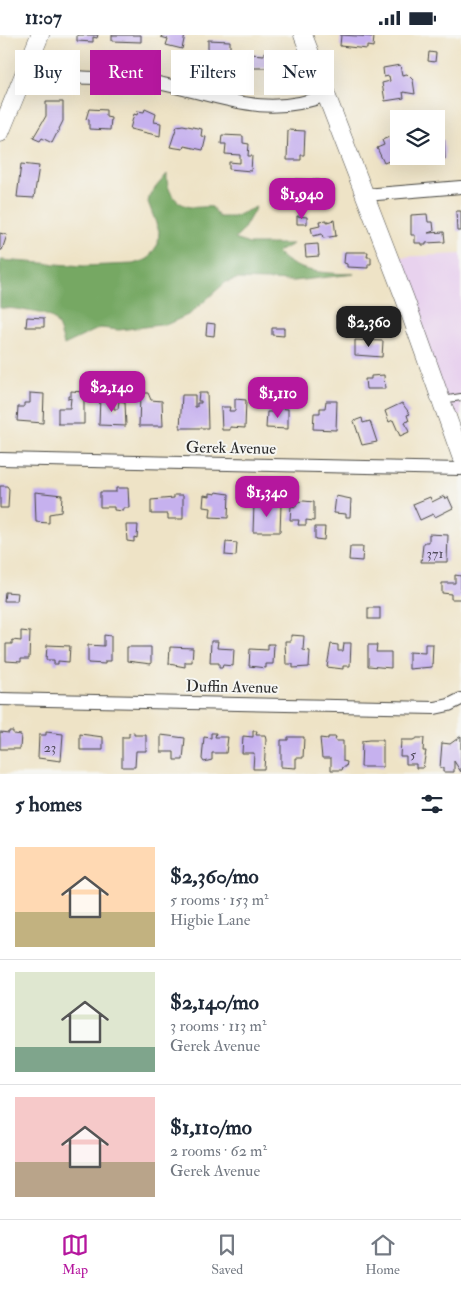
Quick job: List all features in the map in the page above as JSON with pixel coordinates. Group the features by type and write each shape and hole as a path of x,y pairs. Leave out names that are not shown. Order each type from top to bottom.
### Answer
{"street":[{"path":"34,50 40,35"},
{"path":"303,35 309,50"},
{"path":"80,78 150,81 241,103 291,106 326,95 365,195 461,456"},
{"path":"0,133 16,95"},
{"path":"365,195 461,187"},
{"name":"Gerek Avenue","path":"0,459 461,469"},
{"name":"Duffin Avenue","path":"0,699 435,708 449,705 461,699"}],"lane":[{"path":"441,400 461,397"}],"shaded area":[{"path":"461,254 461,416 450,417 396,257"}],"green space":[{"path":"167,174 168,185 172,195 185,205 212,207 219,217 233,217 256,207 242,232 235,239 249,244 293,244 277,252 293,265 313,271 354,274 294,281 237,279 226,282 190,314 168,324 119,330 100,328 64,345 57,324 44,314 0,308 0,260 84,266 133,264 148,259 158,244 159,231 148,202 150,194"}],"building":[{"path":"77,35 98,35 97,38 93,37 93,42 77,41"},
{"path":"112,35 141,35 141,42 112,41"},
{"path":"162,35 185,35 182,49 166,45 168,39 161,37"},
{"path":"341,35 374,37 373,47 367,46 367,49 340,46"},
{"path":"208,40 230,41 230,49 233,50 208,50"},
{"path":"429,52 436,53 435,62 428,61"},
{"path":"254,54 264,55 264,68 254,68"},
{"path":"400,65 402,75 407,74 413,80 415,94 403,92 404,98 385,101 382,83 390,81 389,76 384,77 383,68"},
{"path":"46,102 63,102 63,121 52,143 42,138 40,141 33,138 46,116"},
{"path":"89,109 106,110 106,117 111,118 110,130 89,129 89,120 86,119"},
{"path":"145,109 156,114 154,122 161,123 160,136 130,129 134,114 137,115 138,111 144,112"},
{"path":"183,125 202,129 201,136 206,137 203,150 184,146 183,149 170,147 177,126"},
{"path":"288,130 305,131 304,155 301,155 301,160 287,160"},
{"path":"222,135 243,136 243,143 249,144 248,156 252,156 251,171 229,169 229,162 240,163 240,155 225,154 226,144 221,144"},
{"path":"390,137 390,161 384,163 377,148 384,145 382,140"},
{"path":"21,164 39,166 34,198 17,197"},
{"path":"296,179 320,180 320,197 313,197 313,204 295,204"},
{"path":"456,211 461,211 461,231 457,231"},
{"path":"427,214 428,222 433,222 434,231 428,233 444,232 445,242 426,243 426,245 415,243 415,235 411,235 411,215"},
{"path":"297,216 307,217 307,224 297,224"},
{"path":"327,220 327,222 334,220 336,236 323,238 322,234 313,236 311,228 320,226 319,221"},
{"path":"0,233 7,235 2,250 0,250"},
{"path":"318,244 319,256 306,257 305,245"},
{"path":"345,252 368,252 367,257 371,257 371,264 368,264 368,268 347,267 347,264 344,263"},
{"path":"388,312 389,319 373,322 372,315"},
{"path":"27,317 44,318 44,327 26,327"},
{"path":"207,323 215,324 214,336 206,335"},
{"path":"272,328 284,328 284,336 272,335"},
{"path":"355,340 383,341 382,357 355,355"},
{"path":"384,375 385,389 366,389 365,379 371,379 371,376"},
{"path":"71,391 84,392 84,424 58,424 58,408 70,408 71,398 68,399 68,396 71,396"},
{"path":"30,393 44,394 43,423 17,421 18,407 24,407 24,403 30,403"},
{"path":"148,393 151,400 162,401 163,426 139,426 140,395"},
{"path":"199,393 207,393 208,428 180,428 182,395 195,395 195,407 197,407 197,403 201,403 201,401 198,401"},
{"path":"100,396 114,397 114,409 118,409 119,401 125,402 126,426 99,425"},
{"path":"235,399 246,400 245,428 230,427 230,430 222,430 221,407 230,407 229,411 235,411"},
{"path":"326,401 337,401 336,430 313,429 314,413 320,413 320,408 325,408"},
{"path":"402,403 410,414 407,415 409,421 405,422 409,432 400,436 393,420 389,422 385,411"},
{"path":"277,408 288,409 288,429 266,428 267,412 277,412"},
{"path":"362,418 363,423 370,421 377,442 362,445 354,421"},
{"path":"0,486 7,486 9,489 8,508 0,508"},
{"path":"116,488 128,488 129,508 123,508 123,511 114,510 114,507 100,507 100,492 116,492"},
{"path":"35,492 62,495 61,512 49,514 49,523 36,522"},
{"path":"216,492 229,494 228,518 210,517 211,508 203,507 204,495 210,496 210,493 216,494"},
{"path":"174,495 183,495 183,519 168,519 168,514 151,514 151,500 174,498"},
{"path":"336,496 351,499 350,517 346,517 346,514 334,513"},
{"path":"444,496 445,499 448,497 453,508 435,517 433,514 420,520 413,504 430,497 432,502"},
{"path":"296,502 314,502 314,521 306,520 306,525 298,525 299,520 290,520 291,506 296,507"},
{"path":"254,504 281,505 280,532 253,532"},
{"path":"126,525 138,525 137,538 134,537 134,542 127,541"},
{"path":"315,527 325,527 324,540 315,539"},
{"path":"429,534 448,535 447,562 421,562 423,545 425,542 429,542"},
{"path":"226,542 237,543 236,556 225,555"},
{"path":"350,547 363,547 362,561 349,560"},
{"path":"455,575 461,576 461,599 451,599 451,594 442,593 442,583 455,583"},
{"path":"5,592 18,593 17,601 4,601"},
{"path":"368,608 380,608 380,619 368,619"},
{"path":"21,631 30,632 29,659 21,659 21,662 6,661 6,644 12,644 12,640 21,641"},
{"path":"104,635 111,636 111,661 105,661 105,664 88,663 88,645 104,646"},
{"path":"291,635 304,636 303,650 310,651 309,667 293,668 293,664 286,664 285,641 291,641"},
{"path":"211,641 218,641 217,648 234,649 233,666 223,665 222,668 219,668 219,663 210,663"},
{"path":"344,643 351,643 350,666 343,666 343,669 327,667 331,644 338,645 338,651 343,651"},
{"path":"268,644 274,644 273,664 266,664 266,668 249,666 250,649 268,650"},
{"path":"425,644 433,644 432,667 409,669 409,652 425,653"},
{"path":"47,645 70,646 69,662 58,661 58,664 54,664 54,660 46,660"},
{"path":"368,645 377,645 376,652 391,652 391,668 368,666"},
{"path":"127,647 151,647 151,664 127,661"},
{"path":"170,647 193,648 192,662 185,662 185,667 169,664"},
{"path":"9,731 13,731 13,734 21,735 20,749 0,749 0,732 9,733"},
{"path":"253,731 257,731 256,735 265,735 264,769 253,769 254,753 242,753 243,736 253,737"},
{"path":"46,732 63,734 61,761 38,758 39,735 46,735"},
{"path":"134,732 134,735 146,735 146,751 136,751 135,767 122,767 122,737 129,737 129,733"},
{"path":"211,733 216,733 215,737 228,737 226,753 212,753 212,760 204,762 202,759 204,737 211,738"},
{"path":"80,734 103,737 103,750 80,750"},
{"path":"161,735 185,738 183,760 174,760 174,752 161,752"},
{"path":"461,736 461,772 454,761 454,772 443,772 443,768 440,768 442,743 450,744"},
{"path":"288,737 304,737 303,758 296,758 296,768 281,767 281,740 288,740"},
{"path":"328,737 336,737 335,741 343,741 343,761 347,762 346,767 343,767 342,770 331,770 331,758 322,758 320,738 328,739"},
{"path":"424,738 423,751 426,751 423,768 416,768 416,764 406,764 406,756 400,756 401,740"},
{"path":"383,740 383,767 361,767 362,741"}]}
